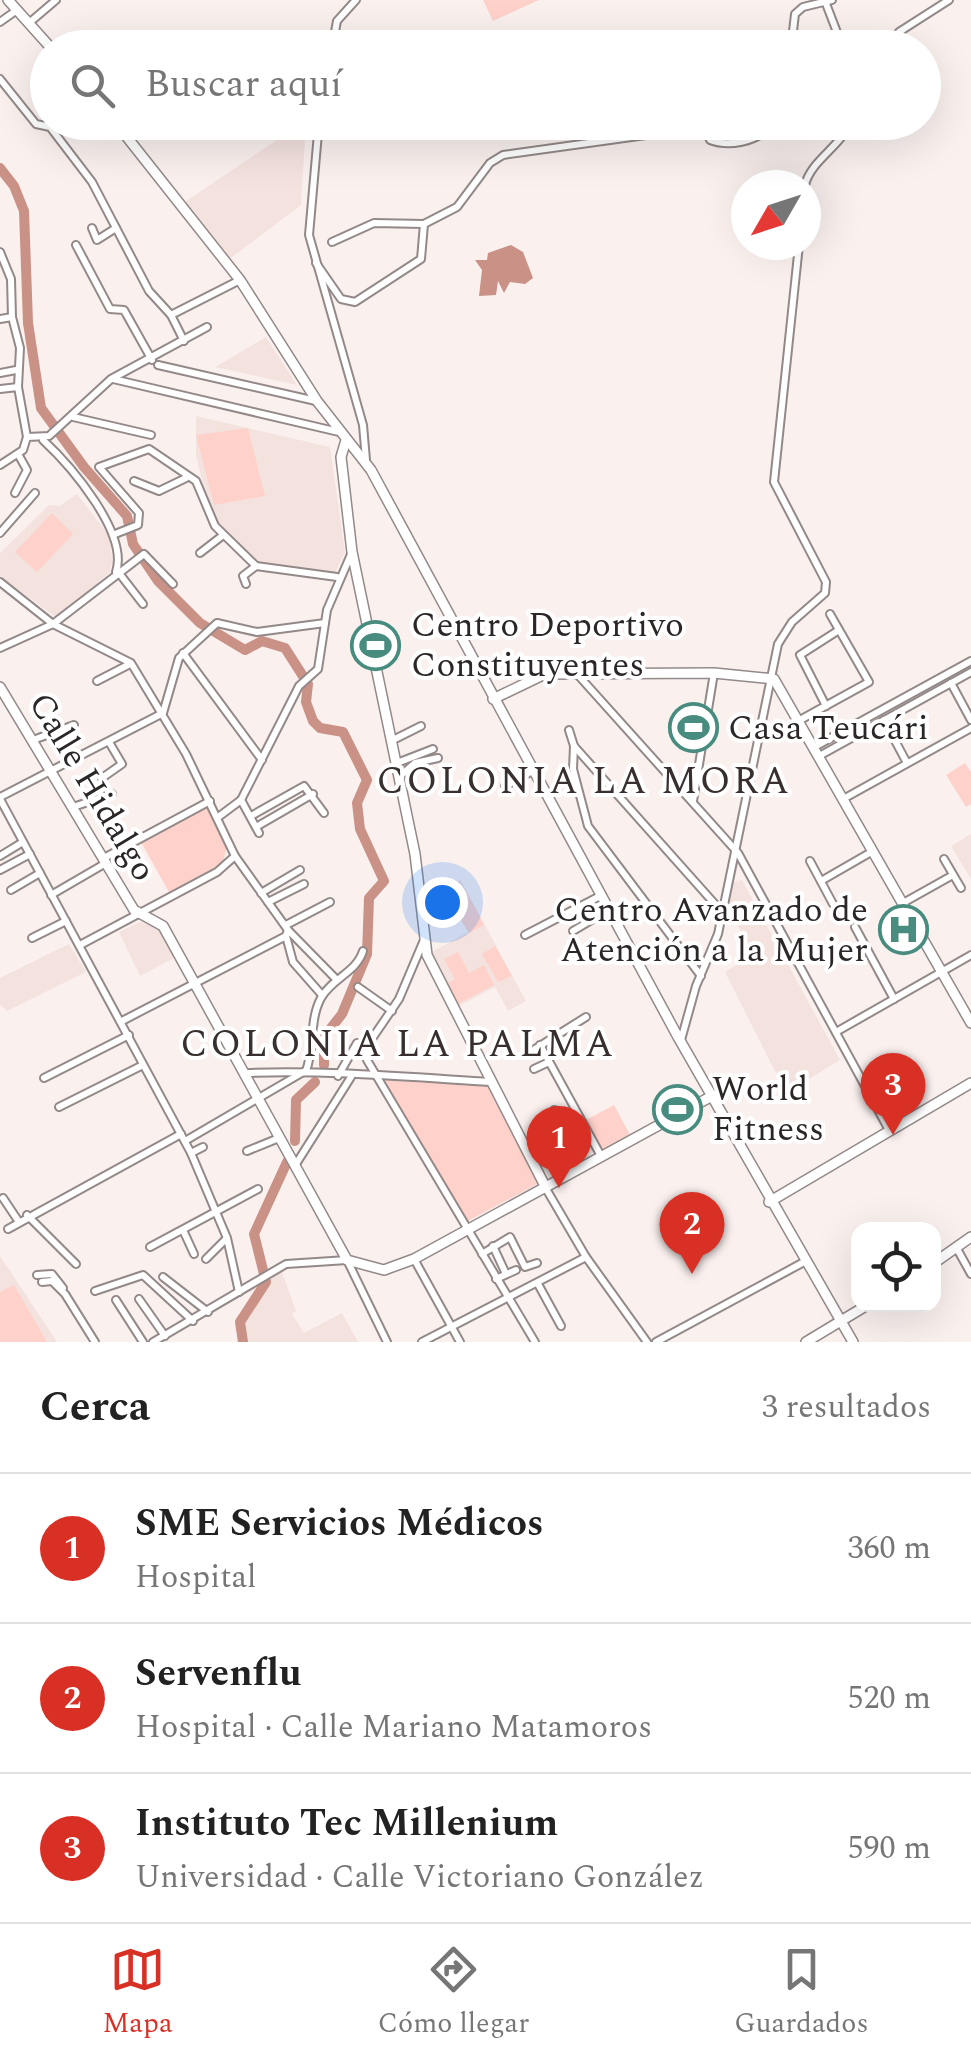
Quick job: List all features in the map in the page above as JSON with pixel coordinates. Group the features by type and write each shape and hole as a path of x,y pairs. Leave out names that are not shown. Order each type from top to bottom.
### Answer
{"main road":[{"path":"8,0 35,30"},
{"path":"128,140 240,280 318,401 366,461 769,1202 854,1342"},
{"path":"343,436 341,457 352,552 399,777 427,955 545,1186"},
{"path":"492,698 536,676 714,673 768,677 782,687 971,1023"},
{"name":"Calle Hidalgo","path":"0,687 138,914 160,921 347,1260"},
{"path":"769,1202 971,1083"},
{"path":"347,1260 384,1270 414,1260 712,1096"},
{"path":"941,1258 971,1237"},
{"path":"806,1342 857,1312"}],"street":[{"path":"29,23 56,0"},
{"path":"336,30 338,21 356,0"},
{"path":"793,30 795,14 832,0"},
{"path":"902,30 949,0"},
{"path":"825,1 836,30"},
{"path":"0,22 18,10"},
{"path":"0,79 30,116"},
{"path":"60,140 78,162 149,291 171,315 184,341"},
{"path":"318,140 308,236 363,425 366,461"},
{"path":"332,242 374,222 424,224 457,206 490,164 503,155 610,140"},
{"path":"710,140 726,144 745,140"},
{"path":"813,170 842,140"},
{"path":"312,256 341,299 355,302 422,259 424,224"},
{"path":"92,228 97,240 116,228"},
{"path":"76,245 110,309 124,310 155,363 318,401"},
{"path":"0,252 9,268 12,317 20,348 18,388 28,437 18,454 0,465"},
{"path":"680,1041 723,913 738,854 768,677 781,634 825,593 826,582 774,482 797,260"},
{"path":"171,315 240,280"},
{"path":"0,319 12,317"},
{"path":"28,437 46,438 111,379 155,363 207,327"},
{"path":"0,373 16,370"},
{"path":"111,379 343,436"},
{"path":"0,390 18,388"},
{"path":"72,417 151,435"},
{"path":"46,438 115,534 118,573 143,604"},
{"path":"115,534 135,526 140,518 134,503 103,476 100,465 149,449 200,486 222,536 256,566 338,577"},
{"path":"15,493 28,470 18,454"},
{"path":"134,481 159,491 186,478"},
{"path":"0,533 34,493"},
{"path":"200,552 222,536"},
{"path":"217,818 241,800 299,686 316,671 338,577 352,552"},
{"path":"0,648 53,624 144,554 173,584"},
{"path":"246,584 243,576 256,566"},
{"path":"0,582 53,624 131,663 163,713 236,856 287,930 335,978"},
{"path":"800,720 869,682 830,614"},
{"path":"239,1292 227,1238 191,1153 0,798 163,713 183,653 218,622 257,632 325,623"},
{"path":"826,706 800,656 839,630"},
{"path":"183,653 262,760"},
{"path":"818,751 855,725 971,661"},
{"path":"97,681 131,663"},
{"path":"818,751 860,734 971,672"},
{"path":"693,803 714,673"},
{"path":"578,675 738,854 889,1130"},
{"path":"845,798 971,724 951,683"},
{"path":"884,720 907,764"},
{"path":"34,740 74,725"},
{"path":"855,725 860,734"},
{"path":"391,741 422,726"},
{"path":"568,730 574,746 723,913"},
{"path":"102,778 122,764 109,742"},
{"path":"574,746 573,769 588,826 701,976"},
{"path":"396,763 433,749"},
{"path":"399,777 415,763 438,758"},
{"path":"505,786 534,770"},
{"path":"250,816 304,786 324,812"},
{"path":"73,807 112,794"},
{"path":"241,800 257,830 313,794"},
{"path":"52,895 105,860 210,802"},
{"path":"0,856 24,842"},
{"path":"821,881 873,851"},
{"path":"0,870 30,854"},
{"path":"80,945 218,872 236,856"},
{"path":"944,859 960,888"},
{"path":"810,861 833,904"},
{"path":"261,893 300,870"},
{"path":"11,890 40,873"},
{"path":"903,904 953,875"},
{"path":"268,902 304,884"},
{"path":"525,935 603,894"},
{"path":"424,923 444,900"},
{"path":"122,1021 197,984 330,902"},
{"path":"573,931 612,909"},
{"path":"32,938 66,921"},
{"path":"855,927 894,998"},
{"path":"287,930 294,962 322,995"},
{"path":"425,938 392,1011 367,1046 373,1075 535,1342"},
{"path":"8,1229 27,1215 260,1099 306,1071 322,995 335,978 356,966 363,951"},
{"path":"836,1032 971,955"},
{"path":"335,978 338,965"},
{"path":"358,987 392,1011"},
{"path":"586,1017 538,1047 601,1156"},
{"path":"44,1078 129,1035"},
{"path":"337,1077 357,1043"},
{"path":"534,1069 549,1062"},
{"path":"59,1106 143,1065"},
{"path":"246,1074 306,1071 337,1077 373,1075 490,1082"},
{"path":"296,1164 352,1076"},
{"path":"712,1096 735,1082"},
{"path":"554,1110 580,1119"},
{"path":"247,1151 280,1138"},
{"path":"191,1153 203,1147"},
{"path":"545,1186 586,1257 648,1342"},
{"path":"150,1247 258,1190"},
{"path":"3,1198 19,1222"},
{"path":"27,1215 76,1264"},
{"path":"182,1230 194,1254"},
{"path":"482,1254 510,1237 525,1267 537,1263"},
{"path":"206,1259 227,1238"},
{"path":"493,1246 506,1274"},
{"path":"956,1247 971,1274"},
{"path":"422,1342 586,1257"},
{"path":"153,1342 286,1264 347,1260 387,1342"},
{"path":"414,1260 460,1342"},
{"path":"656,1342 804,1262"},
{"path":"496,1278 516,1270"},
{"path":"40,1278 52,1274 95,1342"},
{"path":"95,1291 143,1274 193,1321"},
{"path":"163,1278 208,1312"},
{"path":"538,1284 560,1326"},
{"path":"139,1299 165,1336"},
{"path":"116,1300 144,1342"},
{"path":"181,1328 181,1342"}],"shaded area":[{"path":"483,0 539,0 493,21"},
{"path":"277,140 305,140 301,205 228,260 183,203"},
{"path":"511,245 523,252 533,278 525,284 510,282 504,293 498,281 496,295 479,296 482,270 475,260 487,260 488,253"},
{"path":"266,337 297,385 215,367"},
{"path":"196,416 330,447 345,552 334,575 256,566 213,523 196,456"},
{"path":"248,428 265,496 214,505 196,435"},
{"path":"77,494 110,537 112,561 110,572 57,618 0,576 0,553 49,505 60,506"},
{"path":"52,513 73,534 37,572 15,552"},
{"path":"965,763 971,772 971,804 966,807 946,775"},
{"path":"208,807 227,846 222,866 170,894 141,842"},
{"path":"971,834 971,879 951,846"},
{"path":"460,879 526,1001 508,1011 495,987 457,1007 432,952 468,932 446,897"},
{"path":"742,880 840,1060 786,1093 725,972 753,955 727,905 731,883"},
{"path":"464,887 484,925 469,933 448,896"},
{"path":"140,922 158,928 174,958 140,976 119,932"},
{"path":"69,944 86,972 7,1011 0,1005 0,978"},
{"path":"495,946 512,976 498,982 482,954"},
{"path":"458,952 469,973 484,965 494,985 456,1005 447,984 455,979 444,959"},
{"path":"382,1077 489,1083 543,1181 466,1222"},
{"path":"614,1105 630,1135 600,1151 584,1121"},
{"path":"0,1256 57,1342 0,1342"},
{"path":"281,1269 296,1311 292,1314 304,1333 342,1313 358,1342 245,1342 241,1322 244,1311 271,1283 267,1278"},
{"path":"14,1285 47,1342 0,1342 0,1292"}],"waterway":[{"path":"0,168 14,186 24,211 28,323 41,408 84,467 127,516 133,544 158,581 200,623 245,650 262,641 285,648 308,684 306,702 313,721 320,728 343,732 367,780 357,803 360,829 384,881 369,898 367,954 342,1014 324,1037 324,1065"},
{"path":"295,1141 296,1100 315,1082"},
{"path":"243,1342 240,1322 266,1282 254,1234 287,1162"}],"place":[{"name":"Centro Deportivo Constituyentes","path":"376,645"},
{"name":"Casa Teucári","path":"693,728"},
{"name":"Centro Avanzado de Atención a la Mujer","path":"903,930"},
{"name":"World Fitness","path":"677,1109"},
{"name":"Instituto Tec Millenium","path":"893,1135"},
{"name":"SME Servicios Médicos","path":"559,1188"},
{"name":"Servenflu","path":"692,1274"}],"district":[{"name":"COLONIA LA MORA","path":"584,782"},
{"name":"COLONIA LA PALMA","path":"398,1045"}]}
